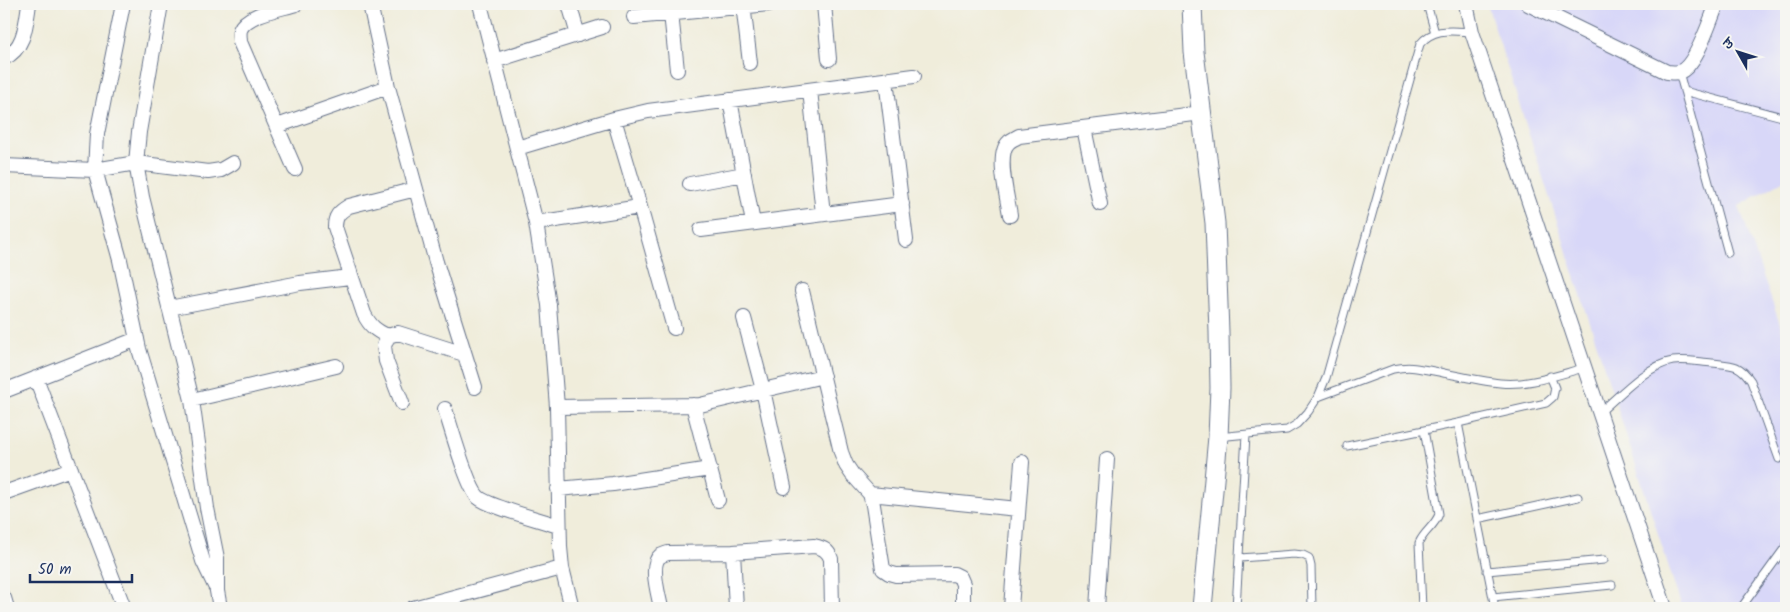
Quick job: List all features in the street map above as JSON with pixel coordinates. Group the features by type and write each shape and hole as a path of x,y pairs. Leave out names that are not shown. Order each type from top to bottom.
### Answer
{"street":[{"path":"4,58 18,47 23,36 29,4"},
{"path":"123,4 97,134 95,170 120,260 137,339 203,561 217,591"},
{"path":"161,4 139,132 136,164 142,197 192,400 216,558 217,591 220,608"},
{"path":"295,169 240,42 240,31 246,21 254,17 296,4"},
{"path":"370,4 388,87 416,189 475,386"},
{"path":"480,4 536,223 549,306 556,408 558,526 562,568 572,608"},
{"path":"569,4 578,35"},
{"path":"634,17 671,8 769,4"},
{"path":"824,4 829,59"},
{"path":"1192,4 1194,52 1215,223 1220,341 1218,437 1202,608"},
{"path":"1466,4 1472,32 1665,608"},
{"path":"1528,4 1667,72 1679,72 1689,66 1717,4"},
{"path":"743,5 750,63"},
{"path":"671,8 677,70"},
{"path":"494,61 602,27"},
{"path":"517,148 614,119 648,111 914,76"},
{"path":"886,80 906,240"},
{"path":"277,126 388,87"},
{"path":"810,90 823,214"},
{"path":"730,100 753,223"},
{"path":"1010,216 1002,154 1008,142 1019,136 1202,113"},
{"path":"614,119 674,328"},
{"path":"1084,128 1100,204"},
{"path":"4,166 95,170 136,164 208,172 221,170 233,164"},
{"path":"690,184 744,174"},
{"path":"416,189 349,206 335,218 335,227 350,277 370,325 378,332 388,336 398,334 464,354"},
{"path":"701,230 902,204"},
{"path":"536,223 640,207"},
{"path":"170,308 300,283 350,277"},
{"path":"802,291 846,464 870,494 874,505 884,568 889,573 896,574 954,574 960,577 963,584 963,608"},
{"path":"744,318 763,390 784,487"},
{"path":"388,336 384,346 386,361 402,403"},
{"path":"4,391 137,339"},
{"path":"192,400 336,366"},
{"path":"556,408 693,405 823,376"},
{"path":"36,378 124,608"},
{"path":"693,405 718,500"},
{"path":"445,409 470,483 478,497 494,505 558,526"},
{"path":"1097,608 1107,459"},
{"path":"1011,608 1022,462"},
{"path":"4,493 71,469"},
{"path":"558,489 613,484 710,469"},
{"path":"870,494 1018,509"},
{"path":"661,608 654,570 660,556 668,553 734,552 814,546 823,548 828,552 831,560 832,608"},
{"path":"734,552 736,608"},
{"path":"413,608 562,568"},
{"path":"4,598 7,608"}],"lane":[{"path":"1427,4 1435,32"},
{"path":"1218,437 1287,430 1296,424 1318,397 1326,378 1420,44 1427,36 1435,32 1472,32"},
{"path":"1679,72 1728,253"},
{"path":"1684,91 1786,118"},
{"path":"1599,413 1650,369 1662,363 1675,360 1735,365 1744,371 1750,381 1779,459"},
{"path":"1318,397 1406,366 1512,384 1584,368"},
{"path":"1347,446 1458,423 1546,402 1553,397 1555,388 1550,376"},
{"path":"1458,423 1495,608"},
{"path":"1422,608 1419,542 1422,536 1436,522 1439,514 1424,430"},
{"path":"1236,608 1246,435"},
{"path":"1477,519 1578,497"},
{"path":"1741,608 1786,546"},
{"path":"1240,558 1294,554 1309,558 1311,566 1312,608"},
{"path":"1487,571 1604,560"},
{"path":"1492,597 1612,585"}],"shaded area":[{"path":"1487,4 1786,4 1786,179 1739,206 1786,342 1786,606 1779,608 1682,608"}]}
